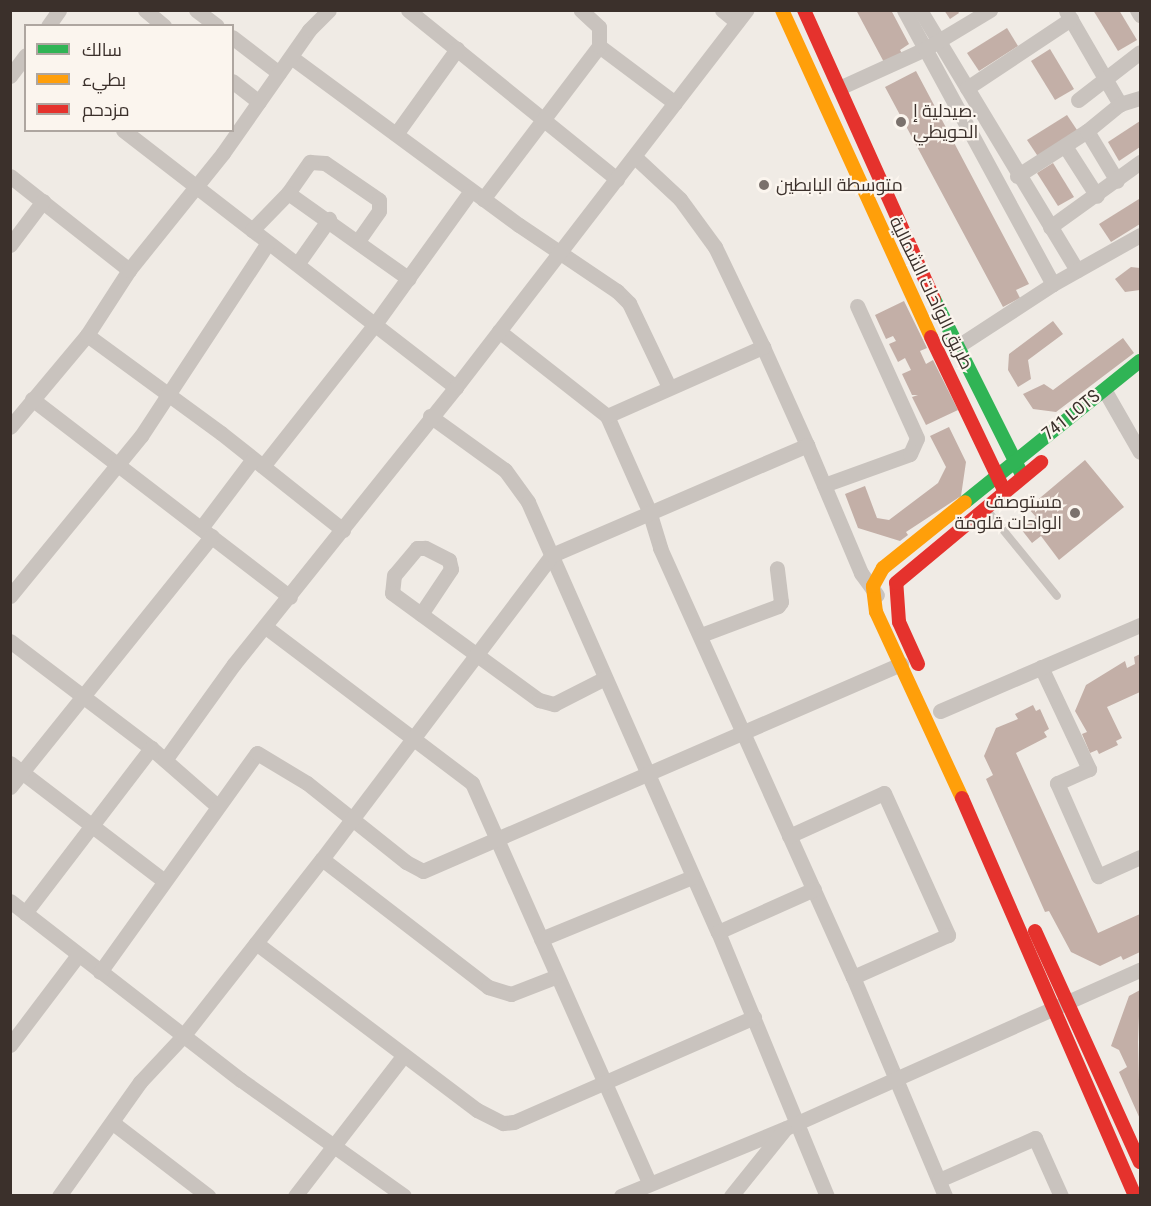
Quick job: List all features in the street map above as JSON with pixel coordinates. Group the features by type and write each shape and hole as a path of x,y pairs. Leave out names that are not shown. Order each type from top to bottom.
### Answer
{"main road":[{"name":"طريق الواحات الشمالية","path":"782,10 1005,491"},
{"name":"طريق الواحات الشمالية","path":"804,10 885,196 1014,464 1023,477"},
{"path":"1135,1196 901,663 876,612 874,579 883,568 997,476 1115,396 1140,361"},
{"name":"741 LOTS","path":"1097,417 1115,396"},
{"name":"741 LOTS","path":"895,604 896,583 1050,454"},
{"path":"895,604 926,682"},
{"path":"938,706 1067,1000 1140,1158"}],"street":[{"path":"49,24 59,10"},
{"path":"145,10 162,24"},
{"path":"196,10 214,24"},
{"path":"10,427 87,335 129,270 196,187 309,30 329,10"},
{"path":"408,10 617,179"},
{"path":"10,787 17,768 83,695 258,463 375,324 477,195 544,121 599,46 599,16 581,10"},
{"path":"165,760 234,664 267,628 430,416 456,387 635,158 741,16 722,10"},
{"path":"904,10 967,88 1017,176 1077,270"},
{"path":"920,10 932,45 1053,284"},
{"path":"839,88 932,45 990,10"},
{"path":"1137,10 1140,15"},
{"path":"967,88 1068,15 1120,104"},
{"path":"234,39 279,73"},
{"path":"599,46 675,103"},
{"path":"396,134 457,49"},
{"path":"1078,100 1107,81 1140,52"},
{"path":"291,57 477,195 562,251 629,303 669,387"},
{"path":"10,76 24,58"},
{"path":"234,83 259,102"},
{"path":"1017,176 1088,131 1120,104 1140,98"},
{"path":"1088,131 1117,181"},
{"path":"126,132 456,387"},
{"path":"1065,146 1096,196"},
{"path":"635,158 680,199 715,246 807,444 861,573 874,593 895,604"},
{"path":"252,230 288,193 310,162 325,163 379,200 379,211 358,241"},
{"path":"1050,227 1117,181 1140,162"},
{"path":"10,176 129,270"},
{"path":"288,193 329,219 409,279"},
{"path":"10,245 43,201"},
{"path":"298,263 329,219"},
{"path":"958,346 1053,284 1140,235"},
{"path":"10,596 80,507 118,466 170,394 268,243"},
{"path":"824,485 910,454 917,438 857,306"},
{"path":"499,331 607,416 649,511 660,548 853,977 945,1196"},
{"path":"87,335 170,394 343,530"},
{"path":"607,416 763,347"},
{"path":"1115,396 1140,452"},
{"path":"32,399 290,597"},
{"path":"430,416 490,457 518,483 552,555 645,774 718,932 754,1017 793,1125 827,1196"},
{"path":"58,1196 113,1123 140,1082 183,1036 322,859 552,555 807,444"},
{"path":"700,636 778,606 781,597 777,568"},
{"path":"421,614 548,704 605,678"},
{"path":"938,706 1041,667 1140,625"},
{"path":"267,628 415,737 472,783 541,939 555,977 649,1183"},
{"path":"10,641 151,748 216,806"},
{"path":"100,972 216,806 257,753 307,783 406,862 423,871 901,663"},
{"path":"1041,667 1089,769 1057,783 1098,876 1140,857"},
{"path":"25,913 151,748"},
{"path":"17,768 163,880"},
{"path":"789,836 884,793 948,934 853,977"},
{"path":"322,859 488,987 511,994 555,977"},
{"path":"541,939 692,877"},
{"path":"718,932 814,889"},
{"path":"10,901 183,1036 404,1196"},
{"path":"256,943 477,1110 503,1124 603,1085 754,1017"},
{"path":"10,1045 78,955"},
{"path":"621,1196 793,1125 1067,1000 1140,970"},
{"path":"295,1196 404,1055"},
{"path":"113,1123 208,1196"},
{"path":"731,1196 793,1125"},
{"path":"939,1180 1035,1138 1061,1196"}],"lane":[{"path":"985,508 1057,596"}],"building":[{"path":"856,10 891,10 909,44 900,50 904,57 886,66"},
{"path":"944,10 957,10 959,13 950,19"},
{"path":"1093,10 1119,10 1137,40 1118,51"},
{"path":"1007,28 1018,46 979,71 967,53"},
{"path":"1050,49 1074,89 1055,100 1031,61"},
{"path":"916,71 1029,284 1016,290 1020,298 1003,307 885,87"},
{"path":"1067,115 1079,133 1039,158 1027,140"},
{"path":"1140,121 1140,147 1119,161 1108,142"},
{"path":"1053,163 1074,197 1058,206 1037,173"},
{"path":"1139,199 1140,224 1111,242 1099,224"},
{"path":"1131,267 1140,268 1140,290 1125,292 1115,279"},
{"path":"904,301 927,348 920,351 926,364 933,360 958,410 926,425 912,397 918,395 912,395 902,374 911,370 905,358 898,362 889,344 896,341 893,336 886,339 875,315"},
{"path":"1053,321 1063,334 1028,360 1031,379 1018,387 1008,370 1009,354"},
{"path":"1123,338 1134,353 1056,412 1033,409 1023,394 1044,384 1053,390"},
{"path":"949,427 966,462 961,496 906,532 908,535 900,541 858,528 845,494 865,486 877,518 889,520 938,483 946,467 930,436"},
{"name":"مستوصف الواحات قلومة","path":"1085,460 1124,507 1059,560 1041,536 1032,543 1021,529 1036,517 1028,508"},
{"path":"1140,654 1140,692 1107,707 1122,738 1116,741 1118,745 1099,754 1097,750 1090,753 1082,734 1087,732 1075,711 1086,685 1125,661 1127,668 1135,664 1134,657"},
{"path":"1033,705 1036,711 1040,709 1049,729 1044,732 1047,737 1016,753 1098,933 1140,914 1140,952 1123,960 1121,956 1100,966 1071,952 1049,911 1045,912 986,779 993,775 984,756 996,728 1018,719 1015,714"},
{"path":"1140,990 1138,1042 1140,1119 1119,1072 1127,1067 1119,1050 1111,1046 1129,996"}],"traffic: fast":[{"path":"934,299 1022,475"},
{"path":"965,502 1140,361"}],"traffic: slow":[{"path":"782,10 931,337"},
{"path":"962,798 876,612 873,586 883,568 965,502"}],"traffic: jam":[{"path":"804,10 934,299"},
{"path":"931,337 1003,488"},
{"path":"918,664 899,622 896,583 1041,462"},
{"path":"962,798 1135,1196"},
{"path":"1035,931 1140,1162"}],"place":[{"name":"صيدلية إ. الحويطي","path":"901,122"},
{"name":"متوسطة البابطين","path":"764,185"},
{"name":"مستوصف الواحات قلومة","path":"1075,513"}]}
